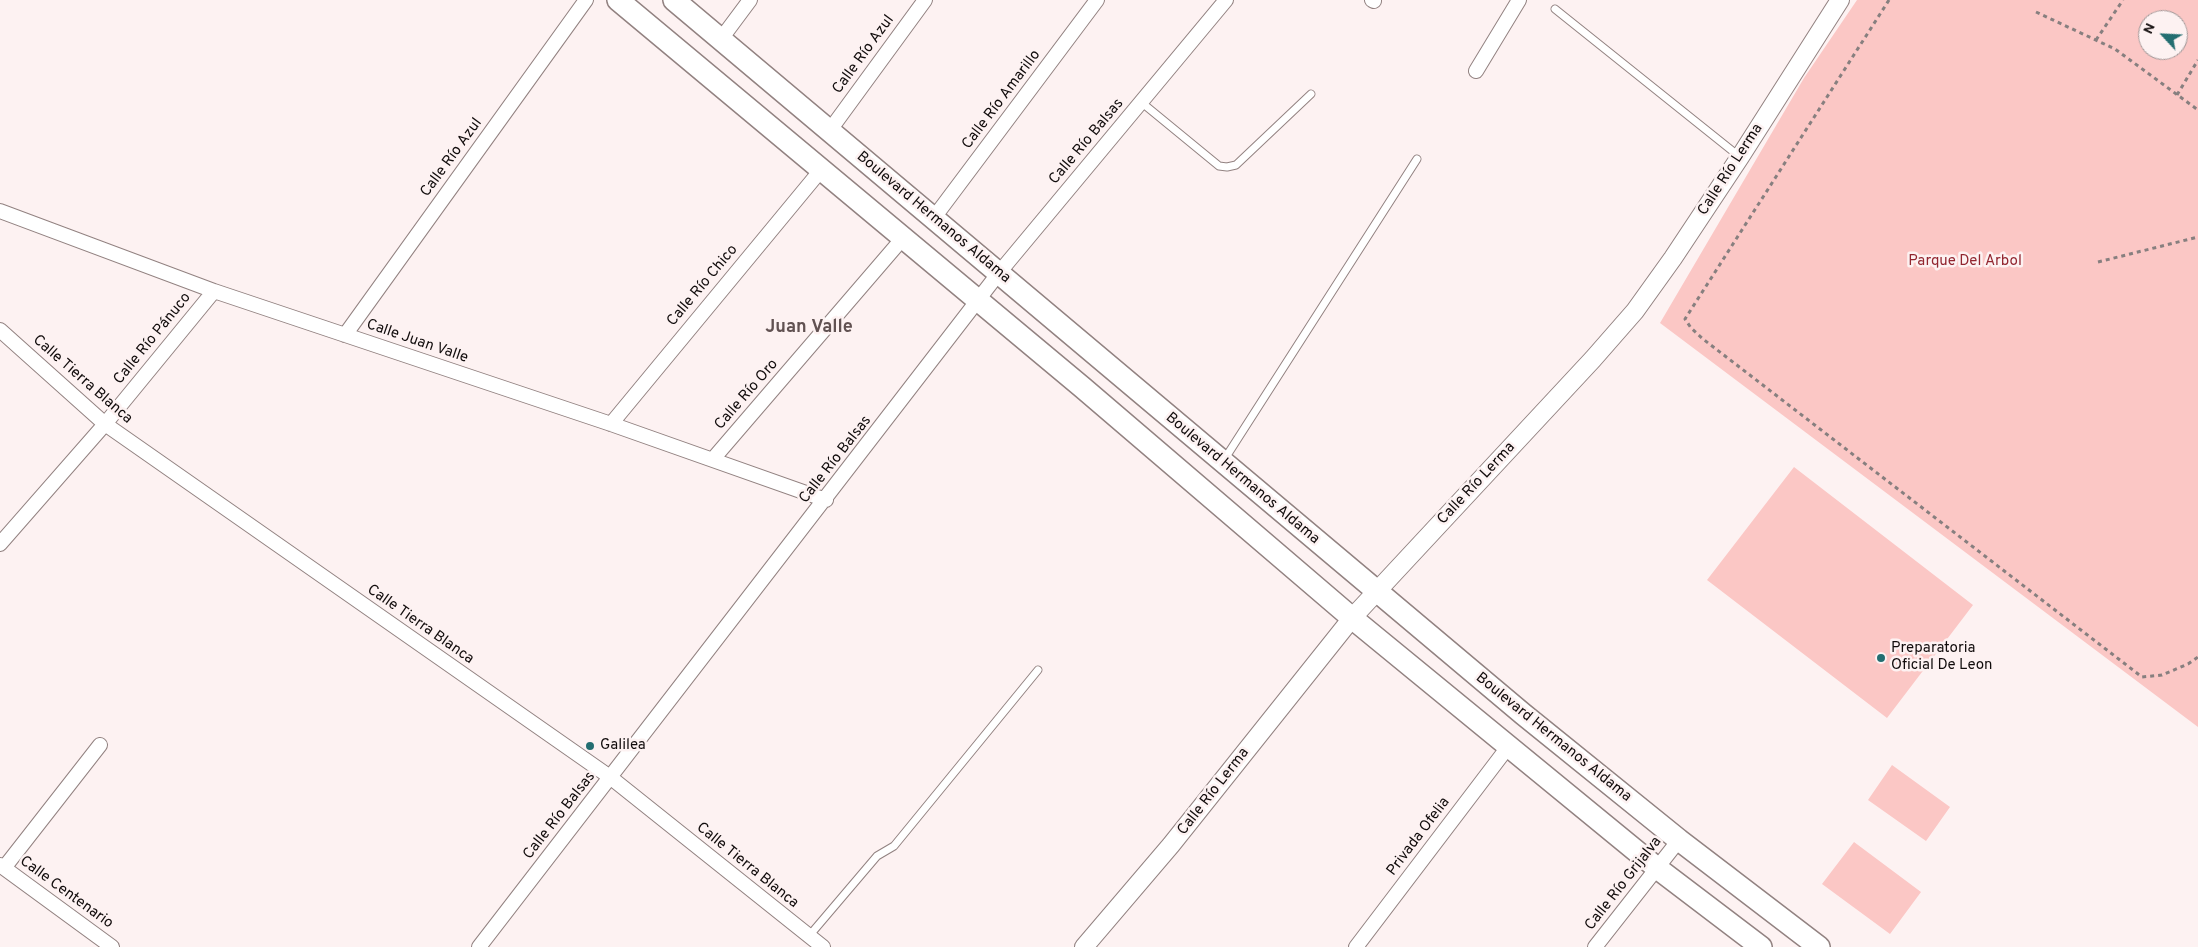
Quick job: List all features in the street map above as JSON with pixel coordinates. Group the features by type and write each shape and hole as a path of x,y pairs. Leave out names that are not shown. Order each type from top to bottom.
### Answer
{"main road":[{"path":"618,0 1082,387 1352,618 1656,868 1761,947"},
{"name":"Boulevard Hermanos Aldama","path":"674,0 1377,592 1679,840 1819,947"}],"street":[{"name":"Calle Río Azul","path":"345,335 586,0"},
{"path":"722,39 750,0"},
{"name":"Calle Río Azul","path":"830,130 925,0"},
{"name":"Calle Río Amarillo","path":"933,219 1097,0"},
{"name":"Calle Río Balsas","path":"479,947 826,500 998,274 1226,0"},
{"path":"1476,71 1519,0"},
{"name":"Calle Río Lerma","path":"1084,947 1171,845 1352,618 1594,359 1634,311 1673,258 1740,157 1840,0"},
{"name":"Calle Río Chico","path":"611,424 821,170"},
{"name":"Calle Juan Valle","path":"0,211 214,291 611,424 826,500"},
{"name":"Calle Río Oro","path":"713,459 903,238"},
{"name":"Calle Río Pánuco","path":"0,544 105,424 214,291"},
{"name":"Calle Tierra Blanca","path":"0,330 105,424 610,777 822,947"},
{"path":"2,866 100,745"},
{"name":"Privada Ofelia","path":"1356,947 1508,747"},
{"name":"Calle Río Grijalva","path":"1595,947 1679,840"},
{"name":"Calle Centenario","path":"2,866 112,947"}],"lane":[{"path":"1555,9 1740,157"},
{"path":"1141,102 1219,166 1227,168 1236,166 1311,94"},
{"path":"1222,462 1417,159"},
{"path":"809,936 877,856 894,846 1038,670"}],"path":[{"path":"1888,0 1685,319 1691,328 1703,339 2142,677 2162,675 2188,664 2198,657"},
{"path":"2096,40 2123,0"},
{"path":"2036,12 2115,49 2198,110"},
{"path":"2177,95 2198,60"},
{"path":"2098,262 2198,237"}],"green space":[{"name":"Parque Del Arbol","path":"1857,0 2198,0 2198,727 1660,323 1804,78"},
{"path":"1794,467 1973,605 1887,718 1707,580"},
{"path":"1892,765 1950,807 1926,841 1868,800"},
{"path":"1854,842 1921,892 1890,934 1822,884"}],"place":[{"name":"Preparatoria Oficial De Leon","path":"1881,658"},
{"name":"Galilea","path":"590,746"}],"district":[{"name":"Juan Valle","path":"809,328"}]}
